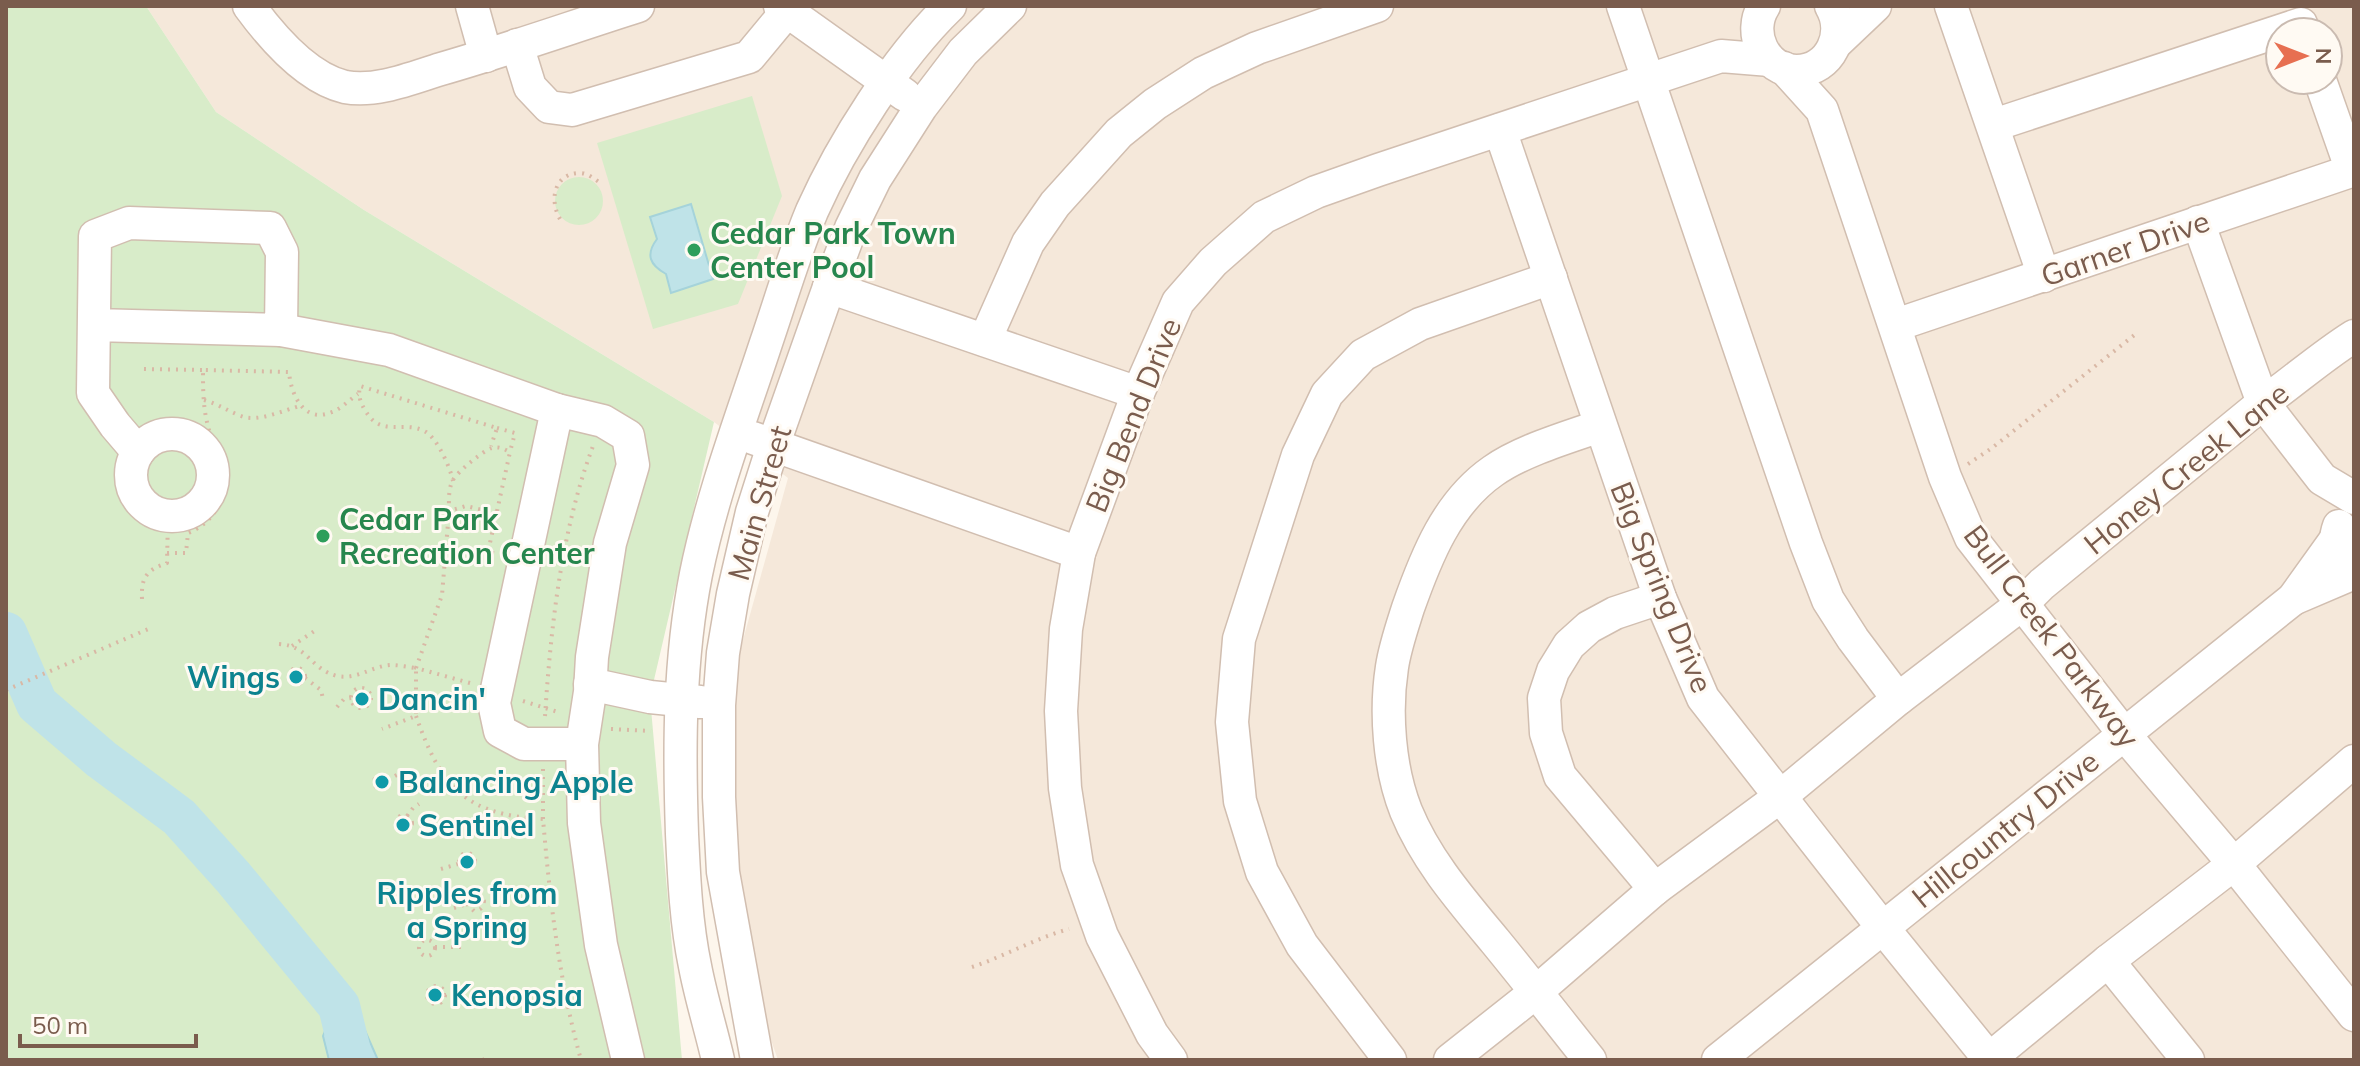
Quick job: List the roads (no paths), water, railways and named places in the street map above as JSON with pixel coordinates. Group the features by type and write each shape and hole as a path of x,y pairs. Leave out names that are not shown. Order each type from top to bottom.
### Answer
{"street":[{"path":"249,6 287,51 318,75 344,87 375,87 486,56 638,6"},
{"path":"472,6 486,56"},
{"name":"Main Street","path":"718,1060 695,965 684,878 680,780 682,700 686,638 696,573 718,487 812,212 838,158 887,82 931,24 950,6"},
{"name":"Main Street","path":"751,1059 723,872 719,705 723,653 733,594 752,512 829,287 851,228 875,179 921,107 963,52 1010,6"},
{"path":"985,340 1028,243 1055,204 1119,133 1155,104 1203,73 1257,48 1377,6"},
{"path":"1623,6 1828,600 1898,699"},
{"name":"Bull Creek Parkway","path":"1822,110 1838,22 1831,6"},
{"path":"1834,47 1875,6"},
{"path":"1951,6 2044,276"},
{"path":"517,45 530,87 549,107 572,110 749,57 784,8 921,107"},
{"path":"1761,13 1758,42 1777,64"},
{"name":"Big Bend Drive","path":"1721,56 1761,13"},
{"path":"1994,125 2264,33"},
{"name":"Big Bend Drive","path":"1171,1060 1152,1034 1102,936 1077,865 1065,788 1061,711 1066,629 1079,553 1138,393 1178,302 1213,262 1264,217 1329,188 1721,56 1777,64 1797,71 1822,62 1834,47"},
{"name":"Bull Creek Parkway","path":"1777,64 1822,110 1945,477 1971,538 2124,734 2234,864 2354,1015"},
{"path":"2326,96 2353,171"},
{"name":"Big Spring Drive","path":"1500,130 1660,598 1703,698 1989,1060"},
{"name":"Garner Drive","path":"1896,325 2353,171"},
{"path":"2198,222 2263,403 2322,479 2342,527 2340,559 2354,573"},
{"path":"138,452 93,393 95,236 129,223 270,228 282,252 281,330"},
{"path":"1390,1060 1302,945 1262,872 1240,801 1232,722 1239,639 1298,455 1327,394 1363,355 1420,324 1551,278"},
{"path":"829,287 1138,393"},
{"path":"94,325 281,330 389,350 557,410 603,421 628,436 633,465 610,543 582,744 584,823 601,945 628,1060"},
{"name":"Honey Creek Lane","path":"1450,1060 1536,992 1655,889 1781,796 1898,699 2022,604 2042,584 2263,403 2354,336"},
{"path":"557,410 494,703 500,731 524,744 582,744"},
{"path":"1590,1060 1448,883 1425,848 1405,809 1389,743 1392,666 1403,625 1431,550 1448,518 1461,500 1494,470 1600,426"},
{"path":"736,432 1079,553"},
{"path":"159,436 185,436 197,442 212,464 210,490 194,510 181,515 156,513 138,498 133,486 133,462 138,452 159,436"},
{"path":"2322,479 2354,498"},
{"name":"Hillcountry Drive","path":"2293,599 2342,527"},
{"name":"Hillcountry Drive","path":"1718,1060 2293,599 2354,573"},
{"path":"1655,889 1560,776 1546,733 1544,698 1553,671 1569,645 1589,627 1615,613 1660,598"},
{"path":"590,684 650,697 719,705"},
{"path":"1989,1060 2108,961 2234,864 2354,762"},
{"path":"2108,961 2188,1060"}],"water":[{"path":"691,204 713,279 671,293 666,274 651,259 651,250 657,239 650,217"},
{"path":"339,1006 359,1017 378,1060 329,1060 323,1036 327,1026 335,1020"}],"waterway":[{"path":"6,633 37,704 101,759 179,817 233,877 339,1006 352,1060"}],"place":[{"name":"Cedar Park Town Center Pool","path":"694,250"},
{"name":"Cedar Park Recreation Center","path":"323,536"},
{"name":"Wings","path":"296,677"},
{"name":"Dancin'","path":"362,699"},
{"name":"Balancing Apple","path":"382,782"},
{"name":"Sentinel","path":"403,825"},
{"name":"Ripples from a Spring","path":"467,862"},
{"name":"Kenopsia","path":"435,995"}]}
